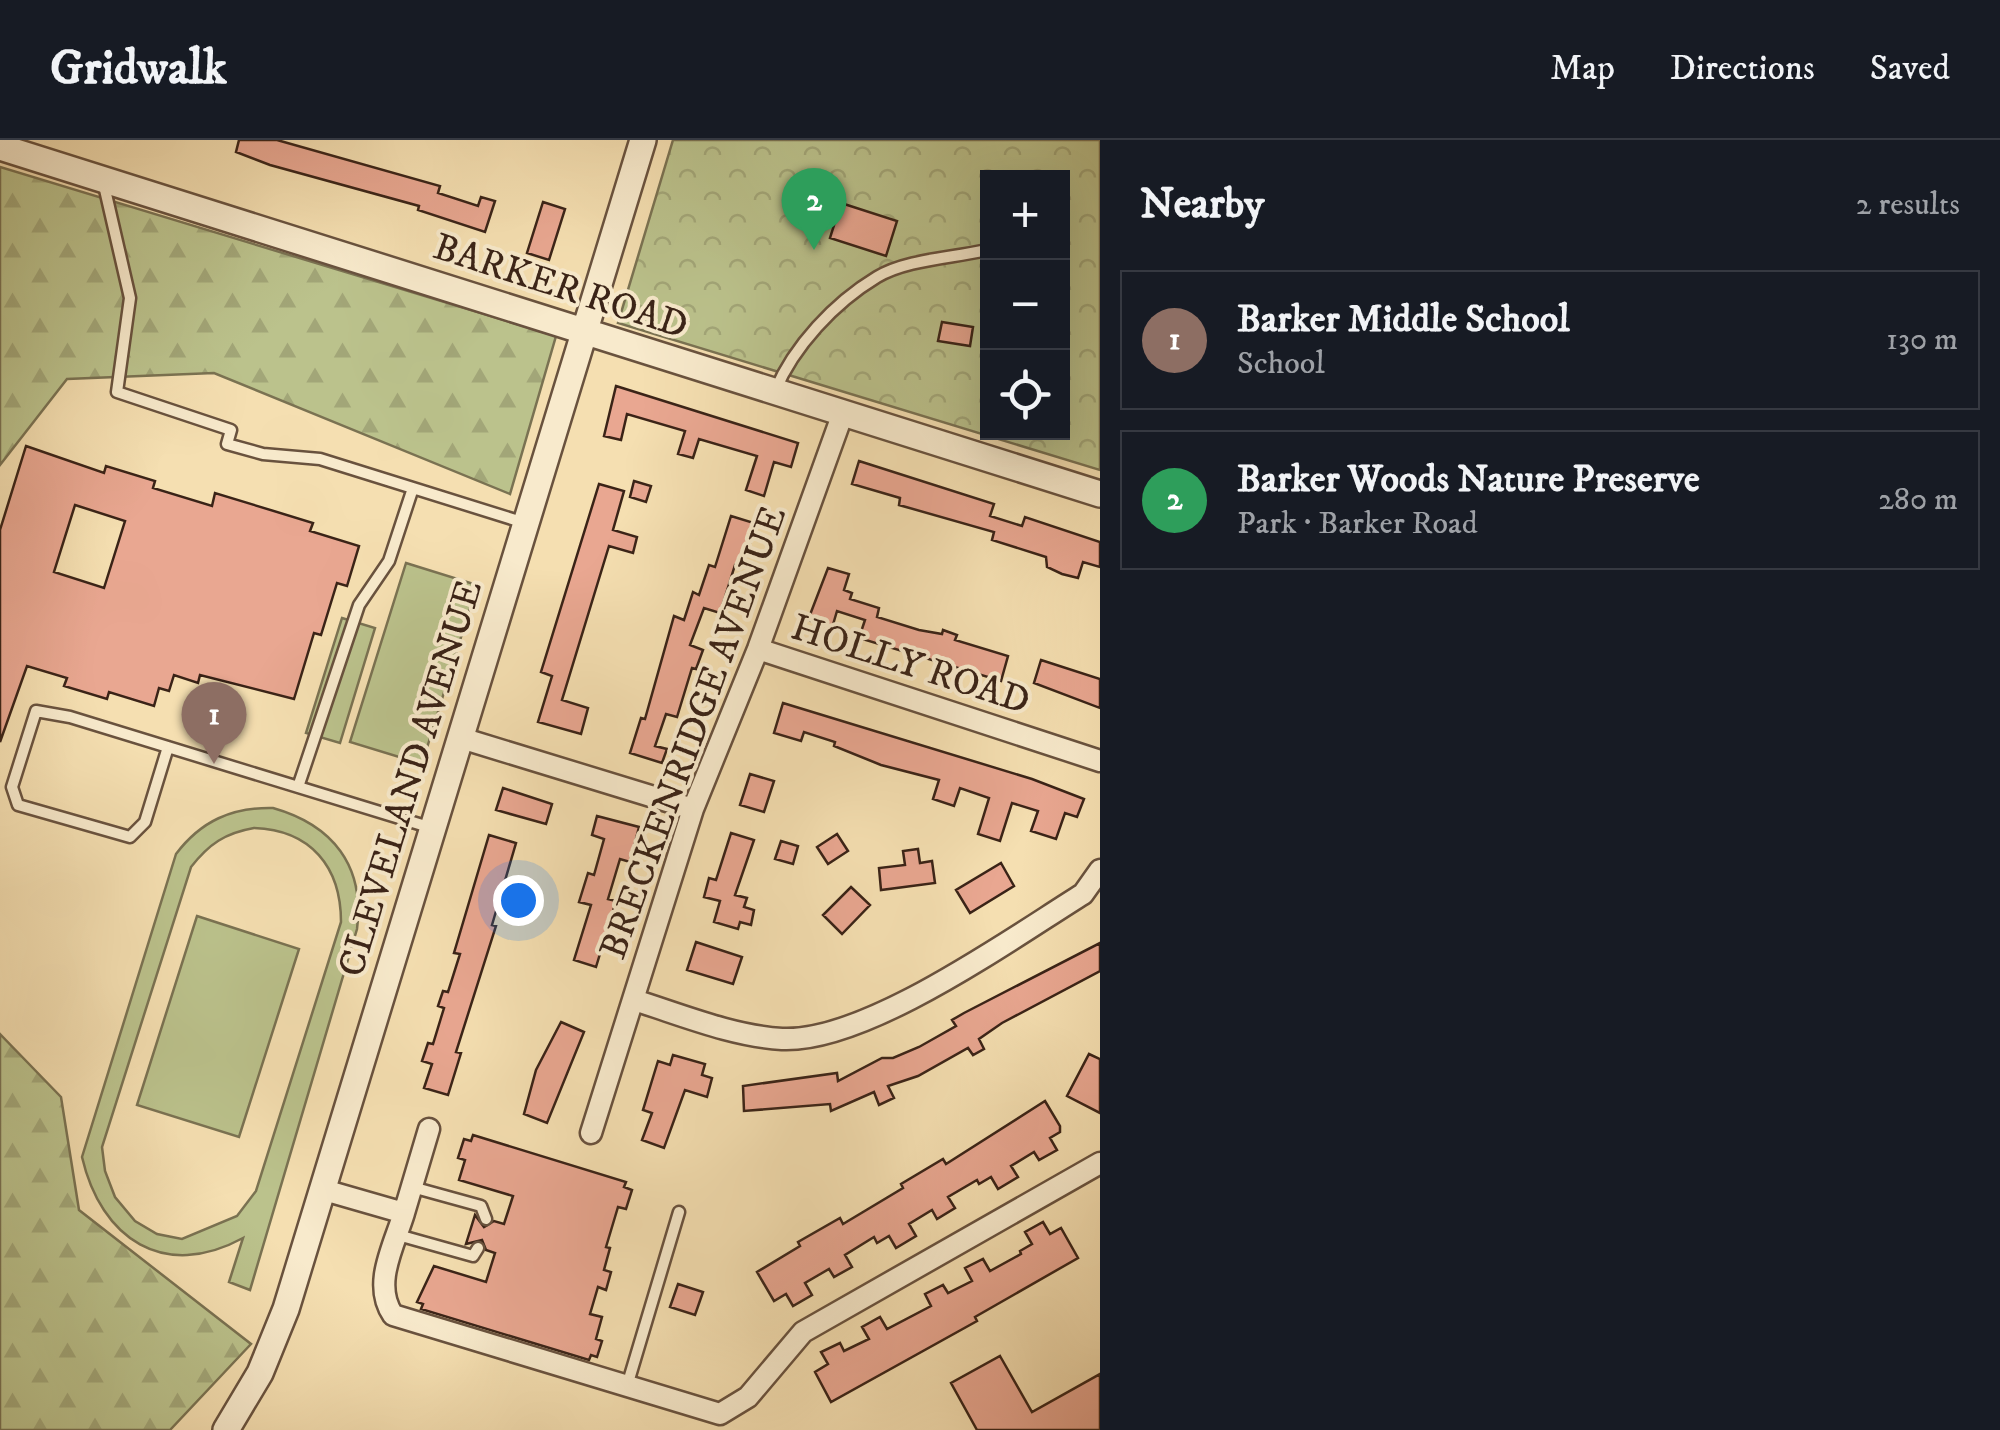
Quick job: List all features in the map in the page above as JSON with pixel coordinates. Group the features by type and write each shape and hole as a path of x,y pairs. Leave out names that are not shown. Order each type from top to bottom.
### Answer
{"street":[{"name":"CLEVELAND AVENUE","path":"226,1430 260,1373 286,1309 643,140"},
{"name":"BARKER ROAD","path":"0,147 1100,494"},
{"name":"BRECKENRIDGE AVENUE","path":"590,1132 693,809 758,649 843,414"},
{"name":"HOLLY ROAD","path":"758,649 1100,762"},
{"path":"462,738 693,809"},
{"path":"634,1000 736,1032 786,1039 857,1023 927,990 1084,894 1100,870"},
{"path":"429,1129 382,1286 383,1301 393,1316 720,1414 735,1408 803,1332 1100,1163"},
{"path":"324,1190 404,1212"}],"lane":[{"path":"103,180 130,298 117,392 231,430 228,444 263,454 320,460 527,523"},
{"path":"775,392 789,358 878,276 980,251"},
{"path":"298,787 359,605 389,562 412,488"},
{"path":"168,747 145,822 130,838 18,804 12,787 36,710 168,747 434,828"},
{"path":"412,1188 481,1206 486,1219"},
{"path":"627,1386 679,1212"},
{"path":"398,1235 473,1256 478,1248"}],"green space":[{"path":"673,140 1100,140 1100,470 1002,440 1070,440 1070,170 980,170 980,433 618,323"},
{"path":"0,167 556,336 510,494 214,373 67,379 0,465"},
{"path":"406,563 477,585 422,764 350,742"},
{"path":"342,618 375,628 340,743 306,733"},
{"path":"258,808 294,815 328,837 350,868 358,906 357,929 250,1290 229,1282 243,1238 214,1250 187,1255 162,1253 140,1244 120,1230 104,1210 82,1157 176,854 218,818","holes":["254,828 274,830 307,844 319,855 335,884 341,922 256,1191 237,1216 182,1239 157,1234 135,1221 115,1197 105,1171 102,1147 191,867 226,836"]},
{"path":"197,916 299,949 239,1137 137,1105"},
{"path":"0,1034 61,1097 79,1210 251,1344 170,1430 0,1430"}],"building":[{"path":"239,140 277,140 440,186 438,193 478,206 481,197 495,201 485,232 418,210 419,206 270,165 236,152"},
{"path":"543,202 565,209 549,260 527,253"},
{"path":"841,203 897,221 886,256 830,238"},
{"path":"942,322 973,327 970,346 938,341"},
{"path":"616,386 798,443 791,467 774,462 764,496 746,490 757,456 699,439 693,458 678,454 685,431 627,414 621,440 604,436"},
{"path":"26,446 104,473 106,466 155,481 153,488 212,506 215,493 313,523 310,531 359,546 347,586 337,583 321,635 314,633 294,699 200,675 198,683 174,675 169,691 159,688 154,706 109,692 107,699 64,686 67,678 27,666 0,742 0,530","holes":["75,505 125,521 104,588 54,572"]},
{"path":"859,461 994,504 990,516 1022,526 1025,517 1100,542 1100,567 1083,562 1078,578 1062,574 1047,567 1046,557 992,540 994,532 899,505 900,498 852,484"},
{"path":"634,481 651,486 646,502 630,497"},
{"path":"599,484 624,491 613,530 637,537 633,553 609,546 562,700 588,708 581,734 538,722 552,676 541,672"},
{"path":"731,516 754,523 750,543 742,567 735,565 720,613 704,608 690,645 703,650 696,669 692,668 677,717 666,714 655,746 667,749 662,763 630,753 641,718 645,719 674,616 684,620 693,592 699,595 709,565 715,567"},
{"path":"828,568 849,574 844,590 852,593 850,599 879,608 877,617 919,630 942,634 943,630 957,635 955,640 1008,656 1001,681 859,638 865,620 837,611 832,628 808,620"},
{"path":"1041,660 1100,679 1100,708 1034,683"},
{"path":"783,703 1032,779 1084,799 1077,817 1065,813 1056,839 1031,831 1038,811 1012,803 1000,841 978,834 989,798 960,788 954,806 933,799 939,780 881,765 834,746 835,742 804,732 801,741 774,733"},
{"path":"750,774 774,781 764,812 740,805"},
{"path":"503,788 552,804 546,824 496,810"},
{"path":"597,816 639,827 630,862 620,859 608,899 616,901 596,967 574,960 591,905 579,902 588,873 594,875 604,839 592,835"},
{"path":"731,833 754,840 735,895 747,898 744,907 754,910 751,925 740,922 738,929 714,922 720,901 704,897 709,878 716,880"},
{"path":"837,834 848,851 828,864 817,847"},
{"path":"489,835 516,843 492,925 496,926 456,1052 461,1053 448,1095 424,1088 432,1064 422,1061 428,1043 433,1044 444,1008 438,1006 443,991 448,992 460,954 454,953"},
{"path":"781,841 798,846 793,864 775,859"},
{"path":"918,849 920,863 932,861 935,883 881,890 879,868 905,865 903,851"},
{"path":"1001,863 1014,886 970,913 956,890"},
{"path":"851,887 870,905 842,934 823,915"},
{"path":"696,942 742,957 733,984 687,970"},
{"path":"1100,943 1100,971 1002,1023 979,1039 984,1049 973,1055 968,1048 918,1076 888,1086 894,1098 879,1105 874,1092 831,1111 830,1104 744,1111 743,1086 837,1073 838,1081 882,1058 893,1058 919,1047 956,1026 952,1020 964,1013"},
{"path":"561,1022 584,1032 547,1123 524,1114 536,1070"},
{"path":"1089,1054 1100,1059 1100,1113 1067,1096"},
{"path":"673,1055 705,1064 702,1075 712,1078 707,1097 685,1090 664,1148 642,1140 652,1113 643,1110 658,1061 670,1065"},
{"path":"1045,1101 1060,1126 1060,1132 1050,1138 1057,1150 1039,1160 1034,1152 1011,1166 1018,1177 998,1189 991,1177 979,1184 977,1180 948,1197 955,1208 937,1219 932,1210 909,1224 916,1236 896,1248 889,1236 877,1243 874,1237 845,1255 852,1267 834,1277 829,1269 805,1283 812,1295 793,1306 786,1294 774,1301 757,1272 800,1246 798,1242 840,1218 843,1224 903,1188 901,1184 943,1159 946,1164"},
{"path":"473,1135 626,1182 624,1187 632,1190 626,1209 618,1207 606,1247 610,1248 604,1270 611,1272 606,1290 598,1287 590,1314 602,1317 596,1339 602,1341 597,1357 591,1355 589,1360 421,1309 423,1304 417,1302 434,1266 486,1282 495,1253 486,1250 482,1240 466,1244 475,1215 484,1227 494,1221 504,1224 513,1196 459,1180 465,1160 458,1158 464,1139 471,1141"},
{"path":"1043,1222 1050,1234 1061,1228 1078,1258 975,1317 977,1321 831,1402 815,1372 828,1364 821,1352 840,1343 844,1351 869,1339 862,1327 880,1317 887,1329 931,1306 925,1294 943,1285 948,1293 972,1281 965,1268 983,1259 990,1271 1021,1254 1032,1244 1025,1232"},
{"path":"678,1284 703,1292 695,1315 670,1307"},
{"path":"1000,1356 1032,1412 1100,1374 1100,1430 977,1430 951,1383"}],"place":[{"name":"Barker Woods Nature Preserve","path":"814,250"},
{"name":"Barker Middle School","path":"214,764"}]}
